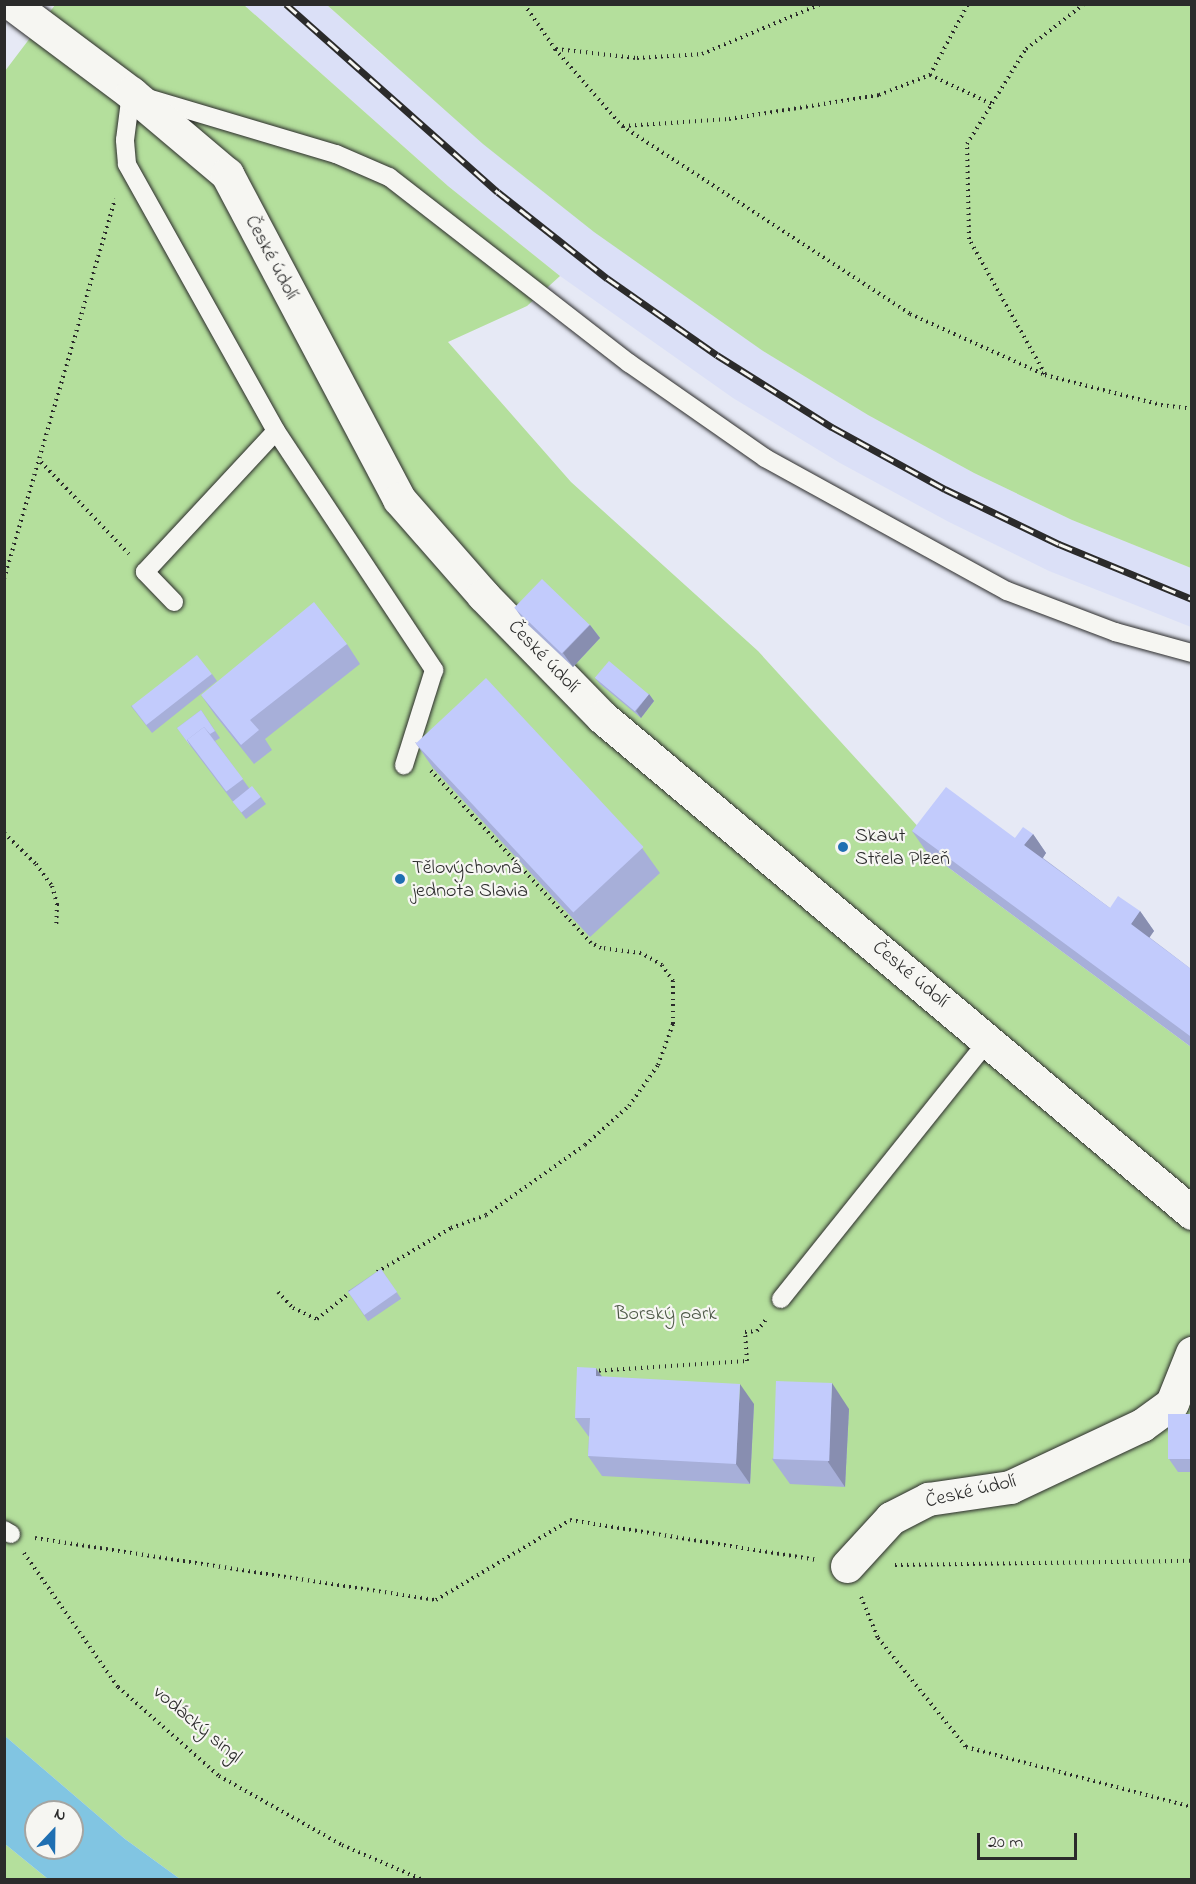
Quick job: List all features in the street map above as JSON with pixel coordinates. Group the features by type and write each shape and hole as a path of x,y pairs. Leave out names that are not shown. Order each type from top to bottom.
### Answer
{"street":[{"name":"České údolí","path":"12,4 130,93 227,174 399,499 483,596 602,717 1191,1213"},
{"name":"České údolí","path":"848,1566 891,1518 928,1499 1010,1487 1142,1425 1182,1403 1191,1353"}],"lane":[{"path":"404,765 434,670 276,431 127,164 130,93 336,154 389,177 629,363 765,458 1007,591 1115,632 1191,652"},
{"path":"174,602 145,572 276,431"},
{"path":"781,1299 988,1041"}],"path":[{"path":"524,4 555,49 622,126 910,314 1045,375 1161,405 1191,409"},
{"path":"555,49 637,58 702,54 821,4"},
{"path":"622,126 729,119 879,95 930,75 968,4"},
{"path":"1045,375 969,239 967,144 1026,49 1084,4"},
{"path":"930,75 992,104"},
{"path":"4,579 40,461 92,270 127,164"},
{"path":"40,461 145,572"},
{"path":"372,1275 451,1228 486,1215 585,1145 629,1106 658,1065 669,1042 674,1008 673,981 662,965 641,953 601,948 591,943 429,769 438,756 415,730"},
{"path":"4,833 52,886 57,904 56,928"},
{"path":"278,1292 293,1308 316,1319 354,1289"},
{"path":"592,1371 747,1361 746,1332 757,1331 781,1299"},
{"path":"8,1532 436,1600 570,1520 848,1566 1191,1561"},
{"name":"vodácký singl","path":"8,1532 118,1687 219,1776 342,1845 423,1880"},
{"path":"848,1566 878,1638 966,1747 1191,1807"}],"shaded area":[{"path":"244,5 327,5 381,54 763,351 868,415 974,473 1072,520 1191,568 1191,627 1049,571 949,522 840,463 733,398 560,276 448,186"}],"green space":[{"name":"Borský park","path":"55,5 244,5 448,186 560,276 527,306 448,342 571,482 758,651 932,842 926,851 1191,1047 1191,1879 180,1879 125,1839 84,1804 84,1800 80,1800 5,1736 5,71"},
{"path":"327,5 1191,5 1191,568 1072,520 974,473 868,415 763,351 594,232 483,144"},
{"path":"5,1844 48,1879 5,1879"}],"water":[{"path":"5,1736 80,1800 24,1800 24,1859 5,1844"},
{"path":"84,1804 125,1839 180,1879 48,1879 25,1860 84,1860"}],"building":[{"path":"542,579 589,625 562,654 514,608"},
{"path":"314,602 347,644 250,720 259,730 241,745 201,695"},
{"path":"197,655 212,674 146,725 132,706"},
{"path":"609,661 649,694 635,711 595,678"},
{"path":"486,678 644,847 573,912 416,743"},
{"path":"201,710 215,731 210,734 204,727 187,740 191,747 177,728"},
{"path":"204,727 243,779 226,792 187,740"},
{"path":"252,786 261,797 241,813 233,802"},
{"path":"946,787 1015,838 1023,827 1033,834 1024,845 1110,908 1118,896 1140,911 1131,924 1191,969 1190,1036 912,831"},
{"path":"381,1269 397,1292 364,1315 348,1292"},
{"path":"577,1367 596,1368 596,1376 740,1384 736,1464 588,1456 590,1418 575,1418"},
{"path":"776,1381 832,1383 829,1461 773,1459"},
{"path":"1168,1414 1191,1414 1191,1459 1168,1459"}],"railway":[{"path":"286,4 498,192 607,278 717,355 832,427 945,489 1059,544 1192,599"}],"place":[{"name":"Skaut Střela Plzeň","path":"843,847"},
{"name":"Tělovýchovná jednota Slavia","path":"400,879"}]}
